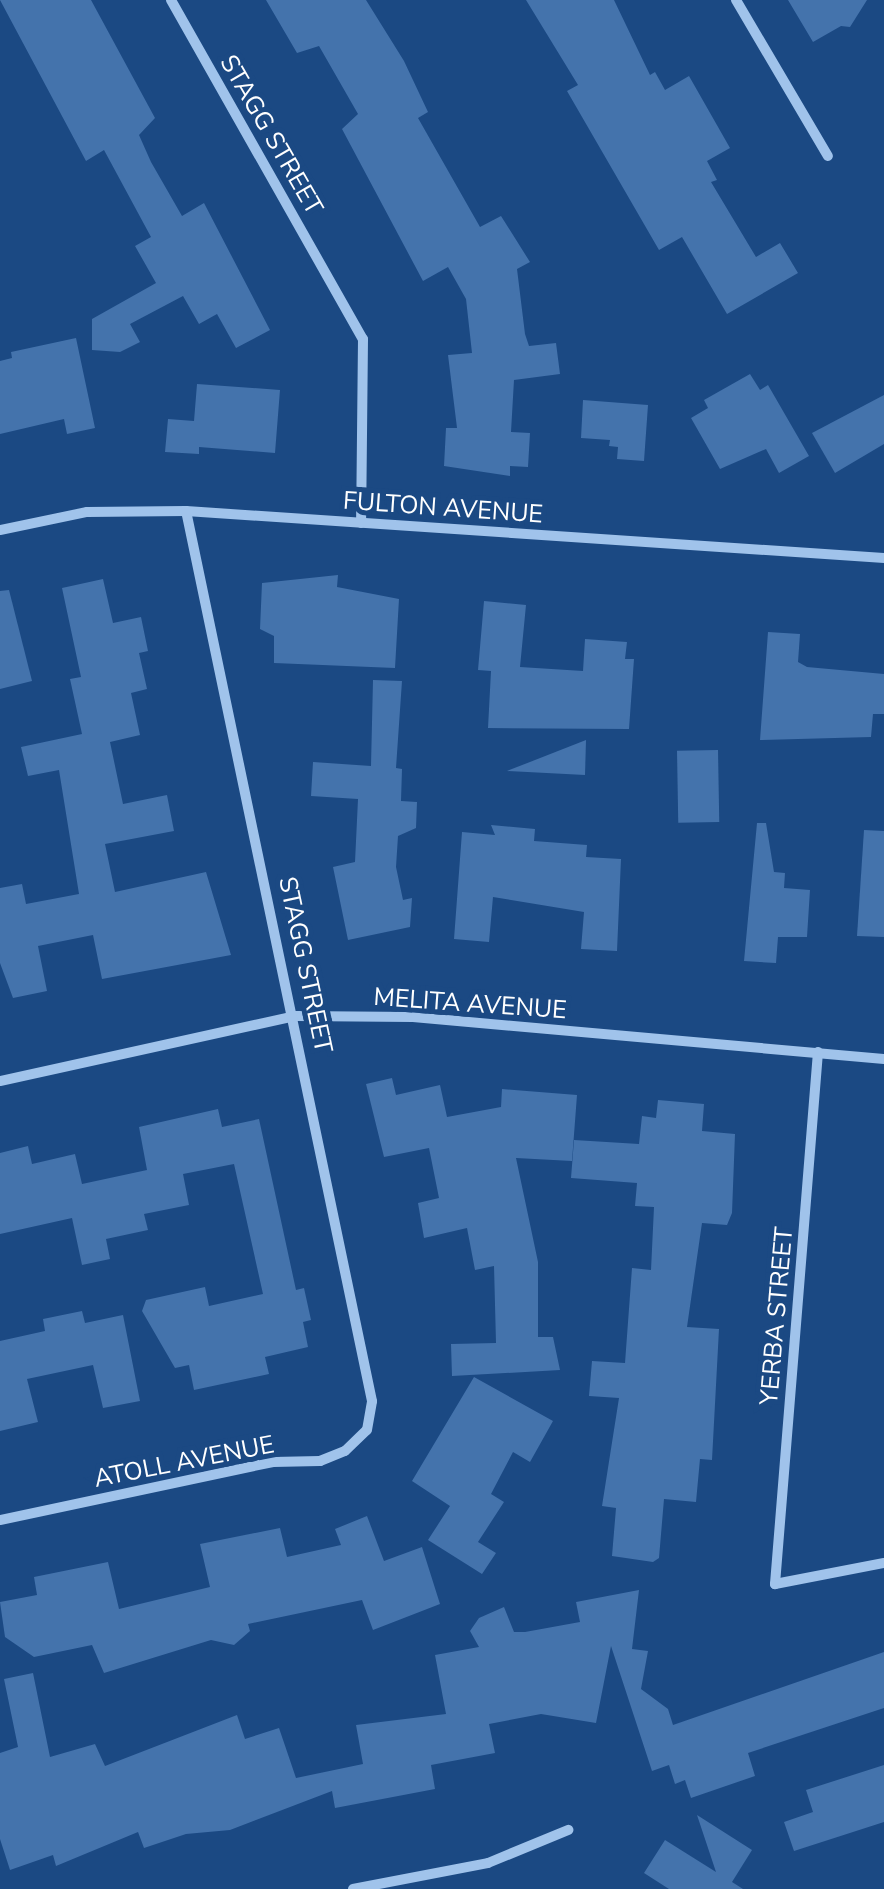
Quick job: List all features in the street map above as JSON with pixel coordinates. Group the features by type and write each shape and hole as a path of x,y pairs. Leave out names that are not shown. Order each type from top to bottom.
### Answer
{"street":[{"name":"STAGG STREET","path":"171,0 364,338 361,523"},
{"path":"736,0 828,156"},
{"name":"STAGG STREET","path":"186,511 296,1016 372,1401 367,1430"},
{"name":"FULTON AVENUE","path":"0,530 87,512 186,511 884,558"},
{"name":"MELITA AVENUE","path":"0,1081 296,1016 413,1017 884,1059"},
{"name":"YERBA STREET","path":"818,1052 775,1584 884,1563"},
{"name":"ATOLL AVENUE","path":"0,1520 273,1462 320,1461 345,1451 367,1430"},
{"path":"353,1889 488,1863 568,1830"}],"building":[{"path":"0,0 91,0 155,118 139,135 151,162 182,216 204,203 270,330 236,348 217,314 199,324 183,296 130,324 140,342 120,352 92,350 92,319 156,283 135,246 151,237 104,150 86,161"},
{"path":"266,0 366,0 404,61 428,112 418,118 480,227 501,216 530,262 517,269 525,334 529,346 556,343 560,374 514,380 511,432 530,433 528,467 510,466 510,476 444,466 446,428 457,428 448,355 472,353 466,299 448,267 423,281 342,129 358,114 319,46 297,53"},
{"path":"526,0 614,0 650,75 655,72 665,90 689,76 730,148 707,161 717,180 711,182 756,257 780,243 798,273 727,314 682,237 659,250 567,91 578,85"},
{"path":"788,0 867,0 850,27 841,26 813,42"},
{"path":"76,338 95,428 67,434 64,419 0,434 0,361 12,358 11,352"},
{"path":"750,374 760,390 768,385 809,456 779,473 766,449 720,469 691,418 708,408 704,400"},
{"path":"197,384 280,390 275,453 199,447 199,454 165,452 168,419 194,421"},
{"path":"884,395 884,444 835,473 812,433"},
{"path":"583,400 648,405 644,461 617,459 618,447 609,446 610,440 581,438"},
{"path":"338,575 337,587 399,599 395,668 274,663 274,636 260,629 262,583"},
{"path":"103,579 113,623 141,617 148,651 139,653 147,689 131,693 140,735 110,742 123,804 167,795 174,831 105,844 115,892 206,872 231,955 102,979 93,935 38,946 47,991 13,998 0,963 0,888 22,884 26,904 79,894 59,770 28,776 21,747 82,734 70,679 81,677 62,588"},
{"path":"9,590 32,681 0,689 0,591"},
{"path":"484,601 526,605 520,667 583,671 585,639 627,642 625,659 634,659 629,729 488,728 491,671 478,670"},
{"path":"768,632 800,634 798,662 807,667 884,674 884,714 873,714 871,737 760,740"},
{"path":"373,680 402,681 396,768 402,769 401,801 417,802 416,828 398,836 396,867 403,900 412,898 410,927 348,940 333,867 355,862 358,799 311,796 313,762 371,766"},
{"path":"586,740 585,775 507,771"},
{"path":"718,750 719,822 678,823 677,751"},
{"path":"757,823 766,823 774,872 785,873 784,888 810,890 807,937 778,937 776,963 744,961"},
{"path":"491,825 535,829 534,841 587,845 586,857 621,859 617,951 581,949 584,912 493,897 489,942 454,939 462,832 495,835"},
{"path":"864,830 884,831 884,937 857,936"},
{"path":"392,1078 396,1095 440,1085 447,1117 501,1107 502,1089 577,1095 572,1161 516,1158 538,1262 538,1337 553,1337 560,1370 452,1376 451,1344 496,1343 494,1266 475,1270 467,1228 424,1238 418,1203 439,1198 429,1148 384,1157 366,1084"},
{"path":"658,1100 704,1104 702,1131 735,1134 732,1213 727,1225 702,1223 687,1327 719,1329 712,1460 700,1459 696,1502 664,1499 659,1558 653,1562 612,1556 616,1508 602,1506 619,1398 589,1396 592,1361 625,1363 632,1268 651,1270 654,1207 635,1206 637,1183 571,1178 574,1140 639,1144 642,1116 656,1118"},
{"path":"218,1109 222,1127 259,1119 296,1290 304,1288 311,1320 303,1322 308,1347 265,1357 269,1374 194,1390 189,1365 175,1368 142,1311 146,1300 205,1287 209,1306 263,1294 234,1164 183,1174 189,1205 144,1214 148,1230 106,1239 110,1259 82,1265 72,1218 0,1234 0,1153 28,1146 32,1164 75,1154 82,1184 147,1170 139,1127"},
{"path":"82,1311 85,1323 123,1315 140,1401 103,1408 93,1365 27,1379 38,1422 0,1431 0,1341 45,1331 43,1319"},
{"path":"474,1377 553,1421 530,1462 513,1452 491,1494 504,1502 478,1542 496,1553 482,1574 428,1540 450,1506 412,1481"},
{"path":"367,1516 384,1561 422,1547 440,1604 373,1630 362,1600 248,1624 250,1631 234,1645 211,1640 104,1673 92,1645 34,1657 5,1637 0,1602 37,1595 34,1577 108,1562 119,1609 210,1587 200,1544 280,1528 287,1557 341,1545 335,1529"},
{"path":"639,1590 632,1649 648,1651 641,1689 668,1709 673,1725 884,1652 884,1708 748,1753 755,1776 691,1798 685,1780 675,1784 669,1765 652,1771 611,1646 596,1723 541,1714 489,1724 495,1753 431,1765 435,1789 335,1808 332,1791 230,1830 186,1834 144,1848 138,1832 56,1866 53,1855 10,1870 0,1839 0,1753 18,1747 4,1679 33,1673 50,1757 95,1744 105,1766 237,1715 245,1739 279,1728 296,1778 363,1764 356,1725 446,1714 435,1655 479,1647 470,1631 479,1618 504,1607 514,1632 525,1632 580,1622 576,1602"},
{"path":"884,1765 884,1822 794,1851 784,1822 813,1812 806,1790"},
{"path":"697,1815 752,1850 732,1882 743,1889 669,1889 644,1873 665,1840 716,1872"}]}
